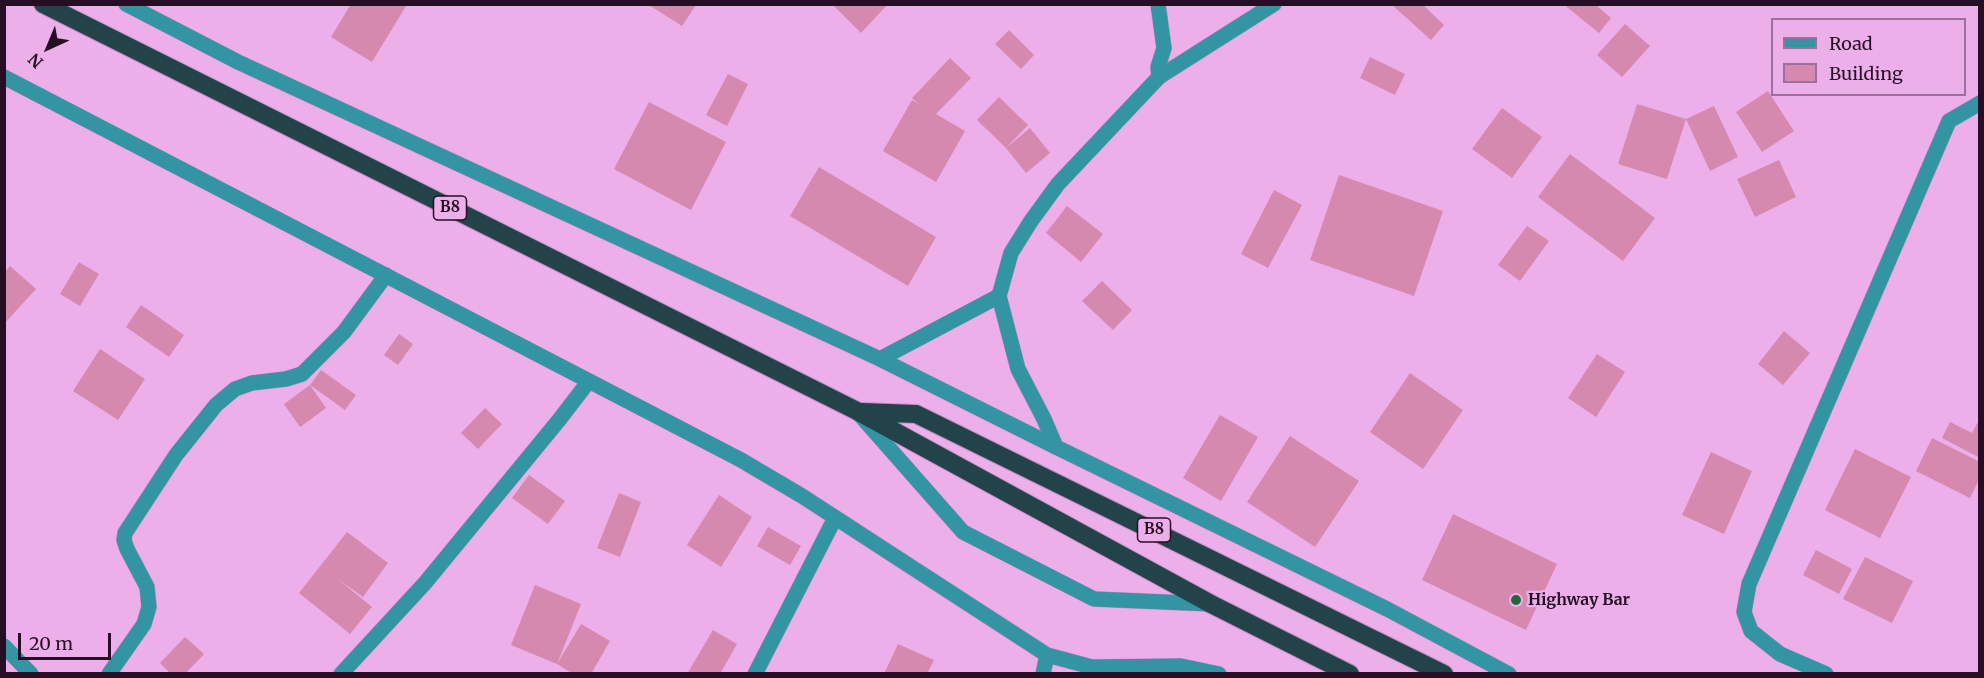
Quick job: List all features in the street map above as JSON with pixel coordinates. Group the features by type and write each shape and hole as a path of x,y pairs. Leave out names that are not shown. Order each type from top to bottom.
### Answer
{"highway":[{"name":"B8","path":"43,4 857,411 1211,604 1350,674"},
{"name":"B8","path":"857,411 916,414 1444,674"}],"street":[{"path":"126,4 238,62 880,359 1192,515 1387,609 1509,674"},
{"path":"1158,4 1164,48 1158,67 1159,77"},
{"path":"1056,447 1018,369 999,296 1011,253 1058,184 1159,77 1274,4"},
{"path":"4,77 741,460 1047,655 1092,667 1181,666 1219,674"},
{"path":"1826,674 1780,654 1751,631 1744,612 1749,584 1949,122 1980,103"},
{"path":"109,674 144,624 148,607 147,587 127,549 124,540 125,533 176,455 216,405 235,389 252,383 286,379 302,374 344,332 386,275"},
{"path":"880,359 999,296"},
{"path":"341,674 425,583 560,420 589,381"},
{"path":"857,411 963,532 1094,599 1211,604"},
{"path":"755,674 835,518"},
{"path":"4,646 31,674"},
{"path":"1043,674 1047,655"}],"building":[{"path":"351,4 403,4 406,6 372,62 331,37"},
{"path":"832,4 888,4 861,33"},
{"path":"1391,4 1422,4 1444,25 1431,40"},
{"path":"1563,4 1595,4 1611,18 1599,33"},
{"path":"649,5 696,5 682,26"},
{"path":"1625,24 1650,46 1622,77 1597,55"},
{"path":"1009,30 1034,55 1021,69 995,44"},
{"path":"1370,57 1405,74 1395,95 1360,78"},
{"path":"950,58 971,78 936,114 965,131 936,182 883,151 912,100 919,104 912,98"},
{"path":"728,74 748,84 727,126 706,115"},
{"path":"1768,91 1794,131 1762,152 1736,112"},
{"path":"999,97 1028,125 1006,148 977,120"},
{"path":"649,102 726,142 691,210 614,169"},
{"path":"1637,104 1686,119 1667,179 1618,164"},
{"path":"1714,106 1738,157 1710,171 1686,119"},
{"path":"1502,108 1542,137 1512,178 1472,149"},
{"path":"1030,128 1050,153 1026,173 1006,148"},
{"path":"1570,154 1655,218 1623,261 1538,197"},
{"path":"1779,160 1796,197 1755,217 1737,179"},
{"path":"819,167 936,237 908,286 790,216"},
{"path":"1339,175 1443,211 1414,296 1310,260"},
{"path":"1274,190 1302,205 1268,268 1241,254"},
{"path":"1067,206 1103,234 1081,262 1046,233"},
{"path":"1527,226 1549,241 1520,281 1498,265"},
{"path":"79,262 99,274 80,306 60,294"},
{"path":"10,266 36,289 4,324 4,273"},
{"path":"1102,281 1132,310 1113,330 1082,301"},
{"path":"141,305 184,335 169,357 126,327"},
{"path":"1784,331 1810,353 1783,385 1758,364"},
{"path":"399,334 413,344 398,365 384,355"},
{"path":"100,349 145,379 118,420 73,391"},
{"path":"1597,354 1625,372 1596,417 1568,398"},
{"path":"321,370 356,395 345,410 310,385"},
{"path":"1410,373 1463,410 1423,469 1370,432"},
{"path":"310,385 326,408 300,427 284,404"},
{"path":"485,408 502,424 478,449 461,433"},
{"path":"1220,415 1258,437 1221,501 1183,478"},
{"path":"1980,418 1980,458 1942,438 1950,422 1972,433"},
{"path":"1290,436 1359,481 1315,547 1247,502"},
{"path":"1932,438 1980,462 1980,478 1970,498 1916,471"},
{"path":"1855,449 1911,477 1880,538 1825,510"},
{"path":"1711,452 1752,471 1724,534 1682,515"},
{"path":"529,475 565,501 548,524 512,498"},
{"path":"619,493 641,502 620,557 597,548"},
{"path":"719,495 752,517 721,567 687,545"},
{"path":"1453,514 1557,564 1526,630 1422,580"},
{"path":"768,527 801,546 790,565 757,546"},
{"path":"347,532 388,563 363,597 338,579 372,607 350,634 299,593"},
{"path":"1816,550 1852,569 1839,594 1803,575"},
{"path":"1865,557 1913,581 1892,623 1843,599"},
{"path":"535,585 581,604 557,664 511,645"},
{"path":"581,624 610,641 591,674 573,674 557,664"},
{"path":"713,630 737,644 720,674 687,674"},
{"path":"185,637 204,654 185,674 171,674 160,663"},
{"path":"898,644 934,660 927,674 884,674"}],"place":[{"name":"Highway Bar","path":"1516,600"}]}
